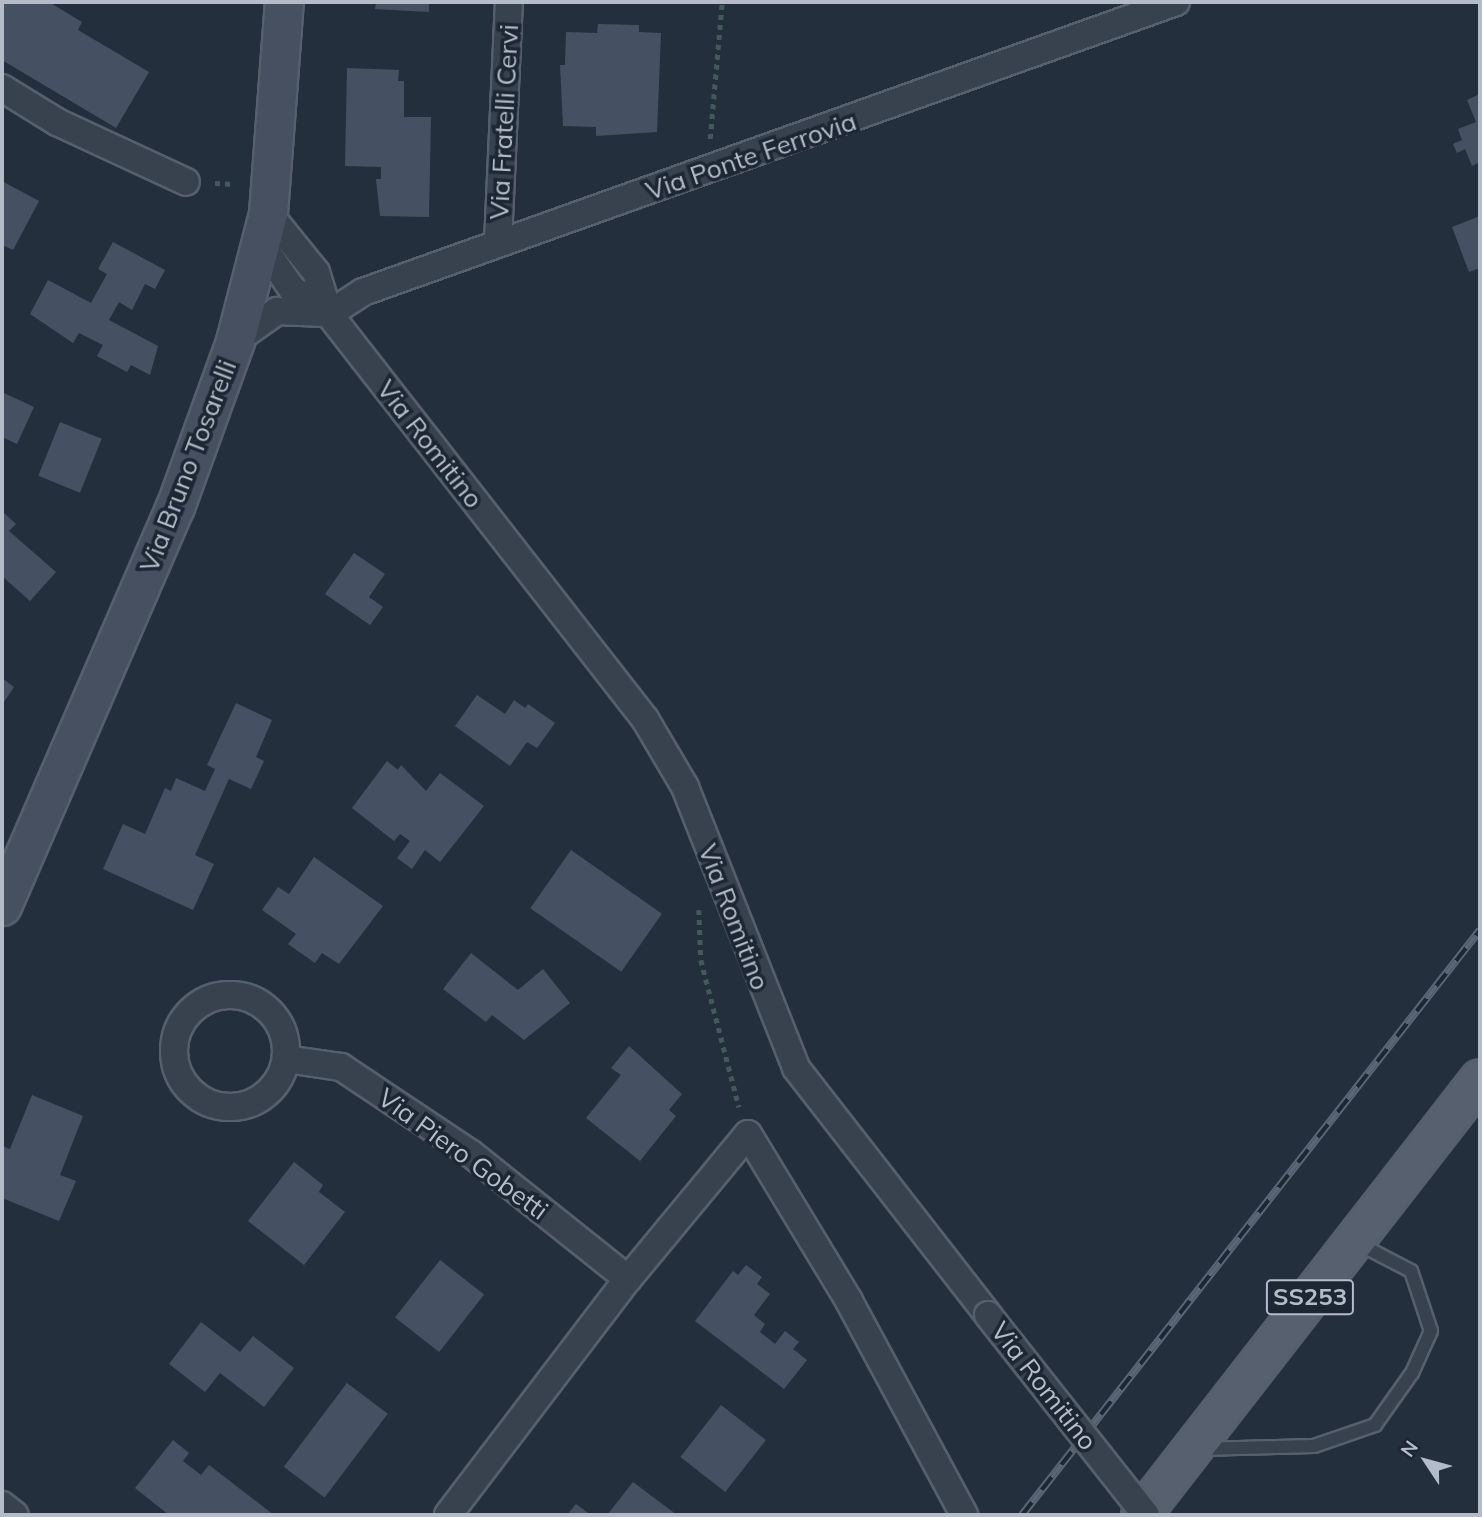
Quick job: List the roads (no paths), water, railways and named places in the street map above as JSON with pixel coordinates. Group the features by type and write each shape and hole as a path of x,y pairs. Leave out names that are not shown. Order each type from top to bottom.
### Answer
{"main road":[{"name":"SS253","path":"1143,1515 1480,1079"}],"street":[{"name":"Via Bruno Tosarelli","path":"2,906 175,507 235,341 267,213 284,2"},
{"name":"Via Fratelli Cervi","path":"498,242 509,2"},
{"name":"Via Ponte Ferrovia","path":"329,314 363,292 498,242 707,171 1176,2"},
{"path":"2,88 57,122 186,182"},
{"name":"Via Romitino","path":"267,213 316,272 329,314 645,719 671,757 796,1068 1143,1515"},
{"path":"235,341 277,311 329,314"},
{"path":"235,995 268,1009 286,1041 286,1059 269,1092 253,1102 216,1105 185,1085 174,1050 186,1016 208,1000 235,995"},
{"name":"Via Piero Gobetti","path":"286,1059 341,1067 470,1153 628,1279"},
{"path":"448,1515 628,1279 748,1134 849,1301 964,1515"},
{"path":"2,1505 15,1515"}],"lane":[{"path":"1192,1449 1314,1446 1375,1425 1412,1373 1431,1331 1411,1271 1354,1242"}],"railway":[{"path":"1022,1515 1480,930"}]}
